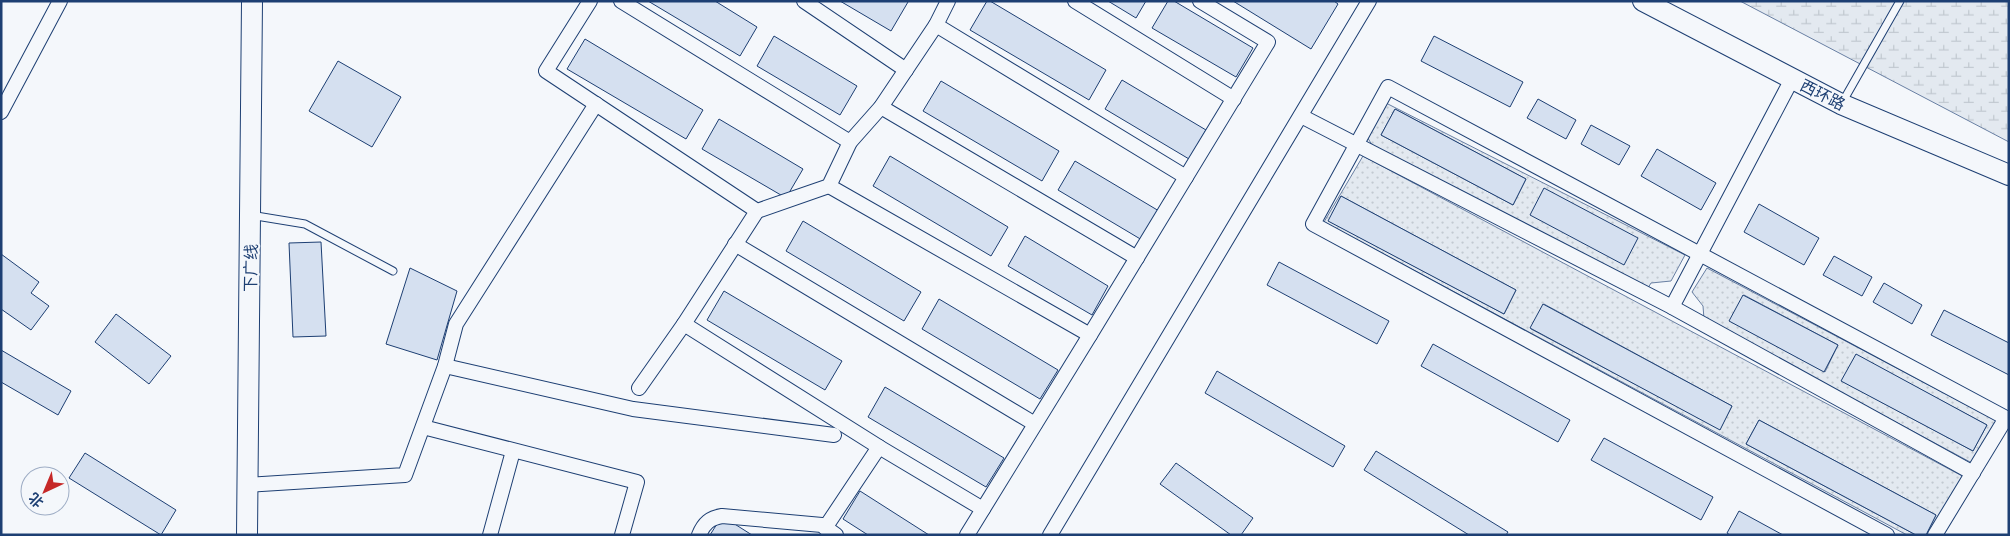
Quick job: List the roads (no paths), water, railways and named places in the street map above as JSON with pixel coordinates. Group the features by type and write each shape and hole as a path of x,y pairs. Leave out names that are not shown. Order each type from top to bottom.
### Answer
{"main road":[{"name":"下广线","path":"247,535 252,1"},
{"name":"西环路","path":"1643,1 1842,104 2009,175"}],"street":[{"path":"1,112 60,1"},
{"path":"590,1 546,71 757,211"},
{"path":"621,1 850,142"},
{"path":"804,1 906,70"},
{"path":"639,388 684,324 757,211 829,186 850,142 881,106 936,25 948,1"},
{"path":"1075,1 1234,99"},
{"path":"967,535 1268,42 1200,1"},
{"path":"1050,535 1370,1"},
{"path":"936,25 1186,177"},
{"path":"1672,307 1792,78"},
{"path":"1887,535 1313,224 1388,87 2006,418 1936,535"},
{"path":"247,485 405,475 445,366 456,324 596,104"},
{"path":"881,106 1137,258"},
{"path":"1301,116 1672,307 1973,472"},
{"path":"829,186 1090,335"},
{"path":"735,244 1035,424"},
{"path":"684,324 879,447 983,509"},
{"path":"445,366 633,409 834,435"},
{"path":"423,428 636,482 622,535"},
{"path":"700,535 702,527 711,518 722,516 822,525 831,531 879,447"},
{"path":"490,535 513,451"}],"lane":[{"path":"1842,104 1900,1"},
{"path":"250,215 305,224 393,271"}]}
